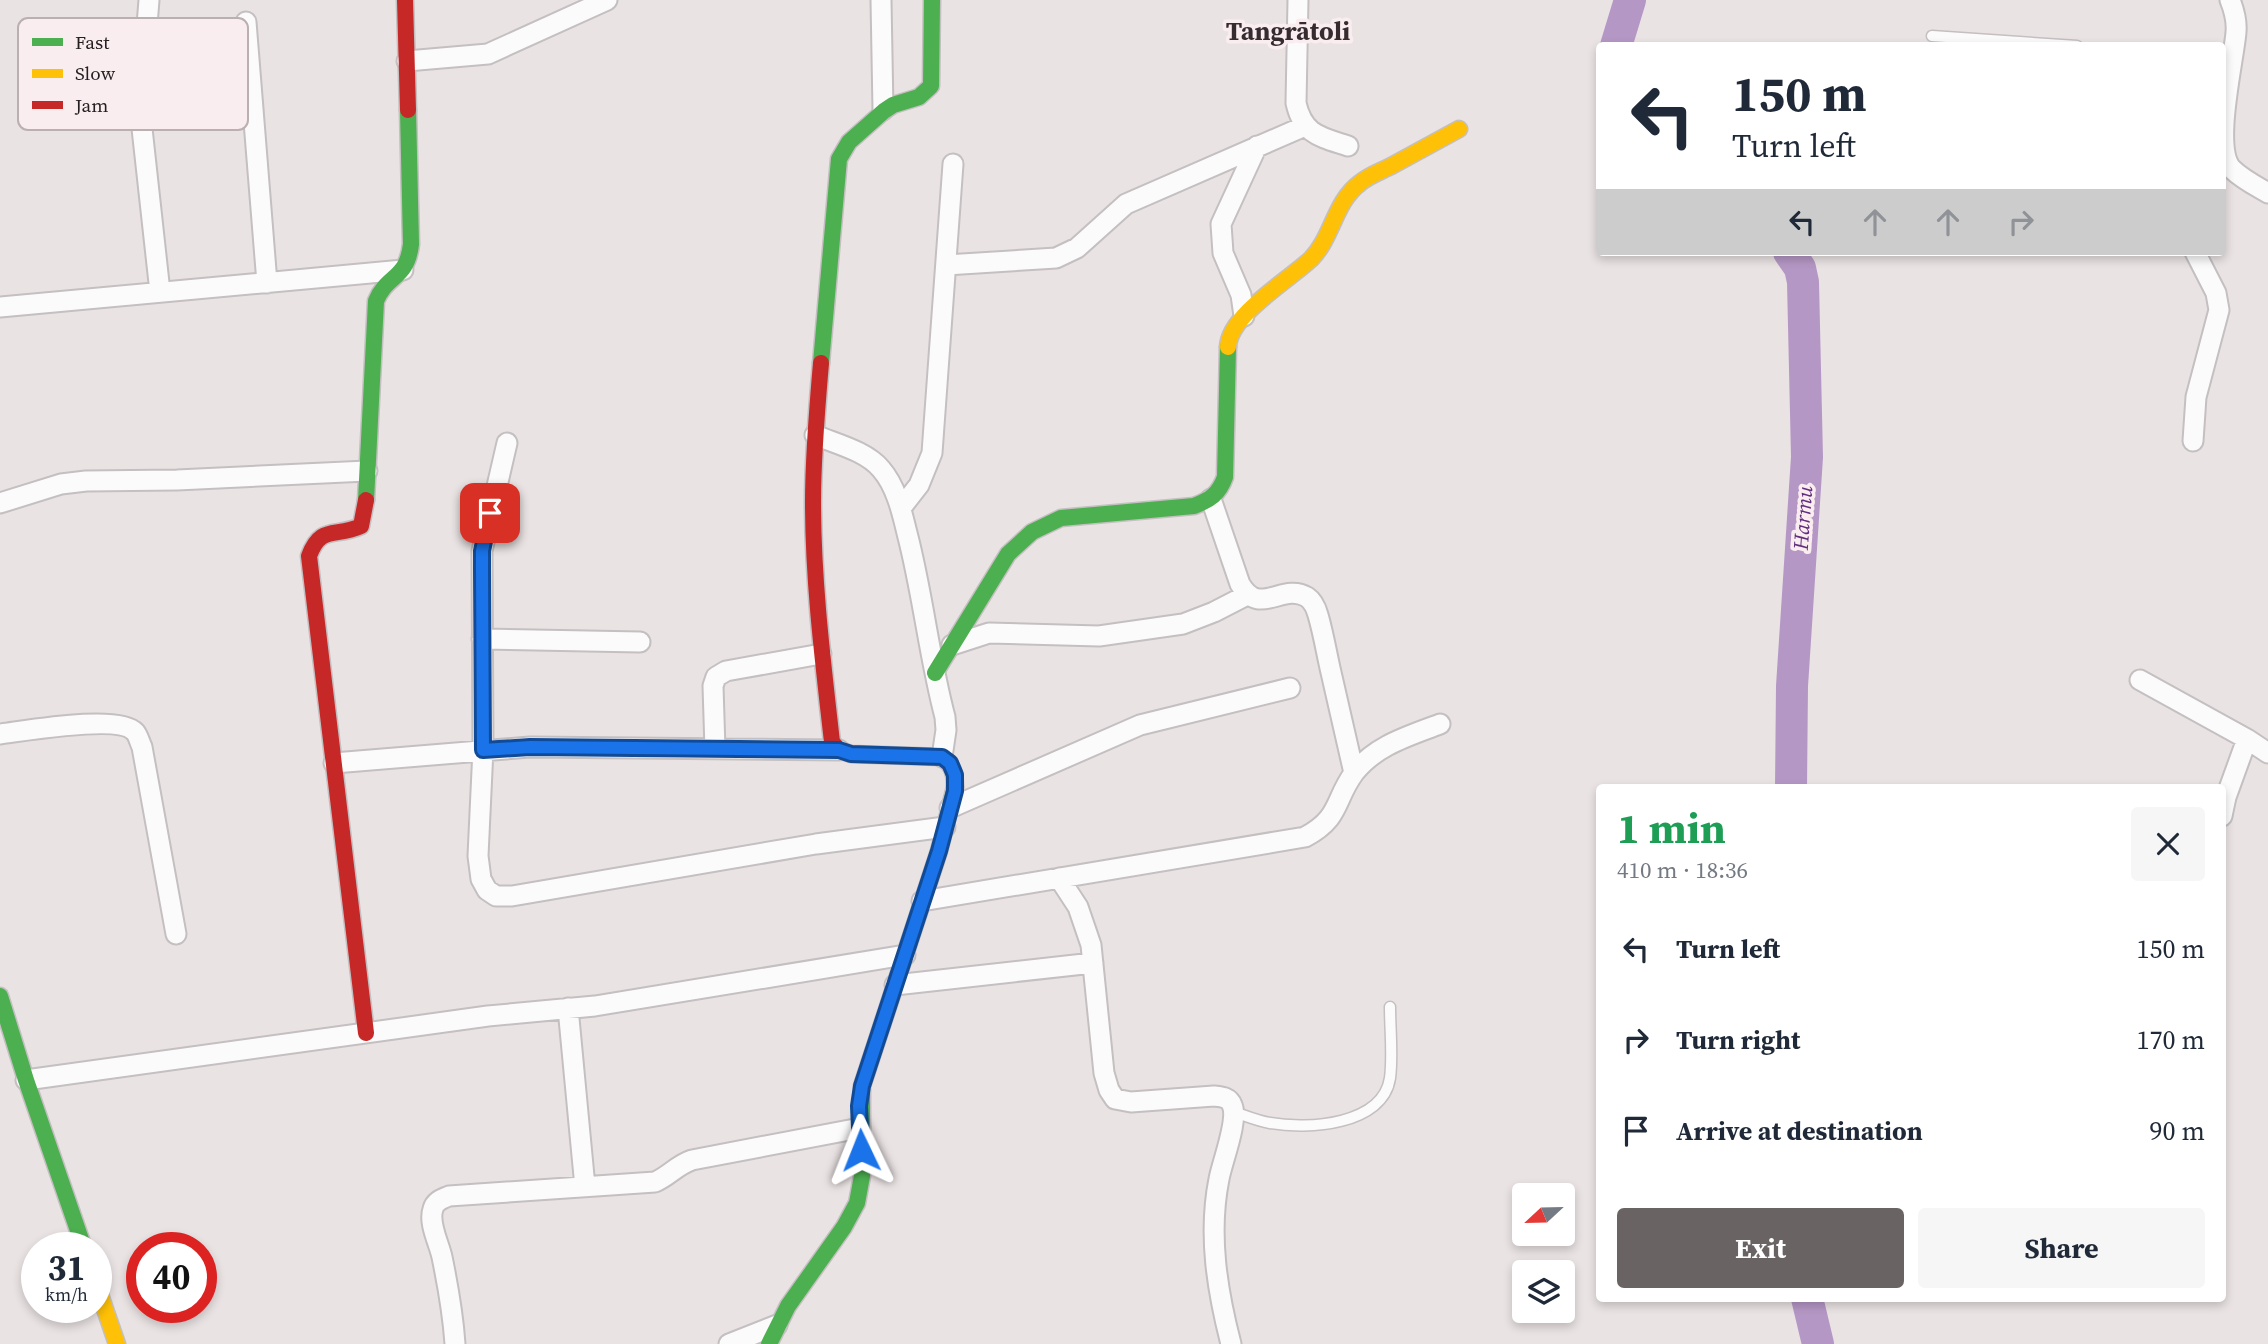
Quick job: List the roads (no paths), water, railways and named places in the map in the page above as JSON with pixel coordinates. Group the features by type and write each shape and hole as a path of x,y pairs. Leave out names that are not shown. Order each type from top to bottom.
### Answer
{"street":[{"path":"148,18 149,0"},
{"path":"366,1033 309,556 313,541 320,535 351,533 361,526 365,511 376,301 380,289 403,270 408,262 411,244 405,0"},
{"path":"407,61 488,54 607,0"},
{"path":"881,0 883,110"},
{"path":"839,750 832,741 829,728 821,654 814,538 815,435 839,159 842,148 850,138 871,124 883,110 895,104 918,99 926,94 931,86 932,0"},
{"path":"1298,0 1296,103 1299,117 1305,126 1318,136 1348,146"},
{"path":"2226,81 2227,59 2236,30 2235,13 2230,0"},
{"path":"248,47 267,283"},
{"path":"946,265 1065,256 1126,204 1305,126"},
{"path":"935,673 1008,554 1021,540 1047,523 1061,517 1194,506 1210,499 1222,489 1225,477 1228,342 1234,328 1244,316 1314,256 1350,191 1359,183 1459,129"},
{"path":"141,130 160,292"},
{"path":"1244,316 1241,295 1223,253 1221,224 1258,146"},
{"path":"2226,161 2232,169 2268,193"},
{"path":"901,509 927,471 932,453 953,164"},
{"path":"2193,441 2196,397 2220,310 2216,293 2197,256"},
{"path":"0,307 403,270"},
{"path":"815,435 871,461 881,469 891,484 901,509 913,554 946,730 942,757"},
{"path":"507,443 482,551 483,750 478,856 481,879 487,890 496,896 512,896 816,844 945,827"},
{"path":"0,503 61,484 86,481 177,480 367,471"},
{"path":"1210,499 1240,584 1247,595 1254,599 1304,595 1312,602 1322,630 1354,773"},
{"path":"953,645 989,633 1099,636 1183,624 1247,595"},
{"path":"482,639 640,642"},
{"path":"715,749 713,686 716,677 726,671 821,654"},
{"path":"2140,680 2247,739 2268,754"},
{"path":"950,808 1140,725 1290,688"},
{"path":"0,734 98,723 122,725 135,731 142,747 176,934"},
{"path":"922,901 1305,837 1321,829 1334,812 1354,773 1373,755 1391,743 1440,724"},
{"path":"2226,797 2247,739"},
{"path":"334,763 530,747 839,750 851,754 942,757 950,763 955,775 955,791 862,1086 861,1188 856,1205 848,1221 790,1302 769,1344"},
{"path":"1059,878 1078,907 1091,944 1104,1073 1115,1099 1131,1102 1214,1096 1226,1097 1232,1103 1234,1112 1218,1180 1214,1230 1216,1276 1231,1344"},
{"path":"26,1080 488,1016 568,1008 905,955"},
{"path":"895,985 1093,963"},
{"path":"0,996 78,1232"},
{"path":"568,1008 585,1187"},
{"path":"1,1055 62,1232"},
{"path":"455,1344 446,1279 433,1221 433,1209 438,1201 449,1196 655,1182 692,1160 860,1128"},
{"path":"110,1323 117,1344"},
{"path":"729,1344 777,1325"}],"lane":[{"path":"1932,36 2019,42"},
{"path":"1234,1112 1270,1123 1294,1126 1343,1121 1365,1113 1382,1099 1390,1079 1390,1007"}],"waterway":[{"name":"Harmu","path":"1617,42 1630,0"},
{"name":"Harmu","path":"1791,784 1792,686 1807,457 1803,282 1800,268 1792,256"},
{"name":"Harmu","path":"1808,1302 1818,1344"}],"district":[{"name":"Tangrātoli","path":"1288,31"}]}
